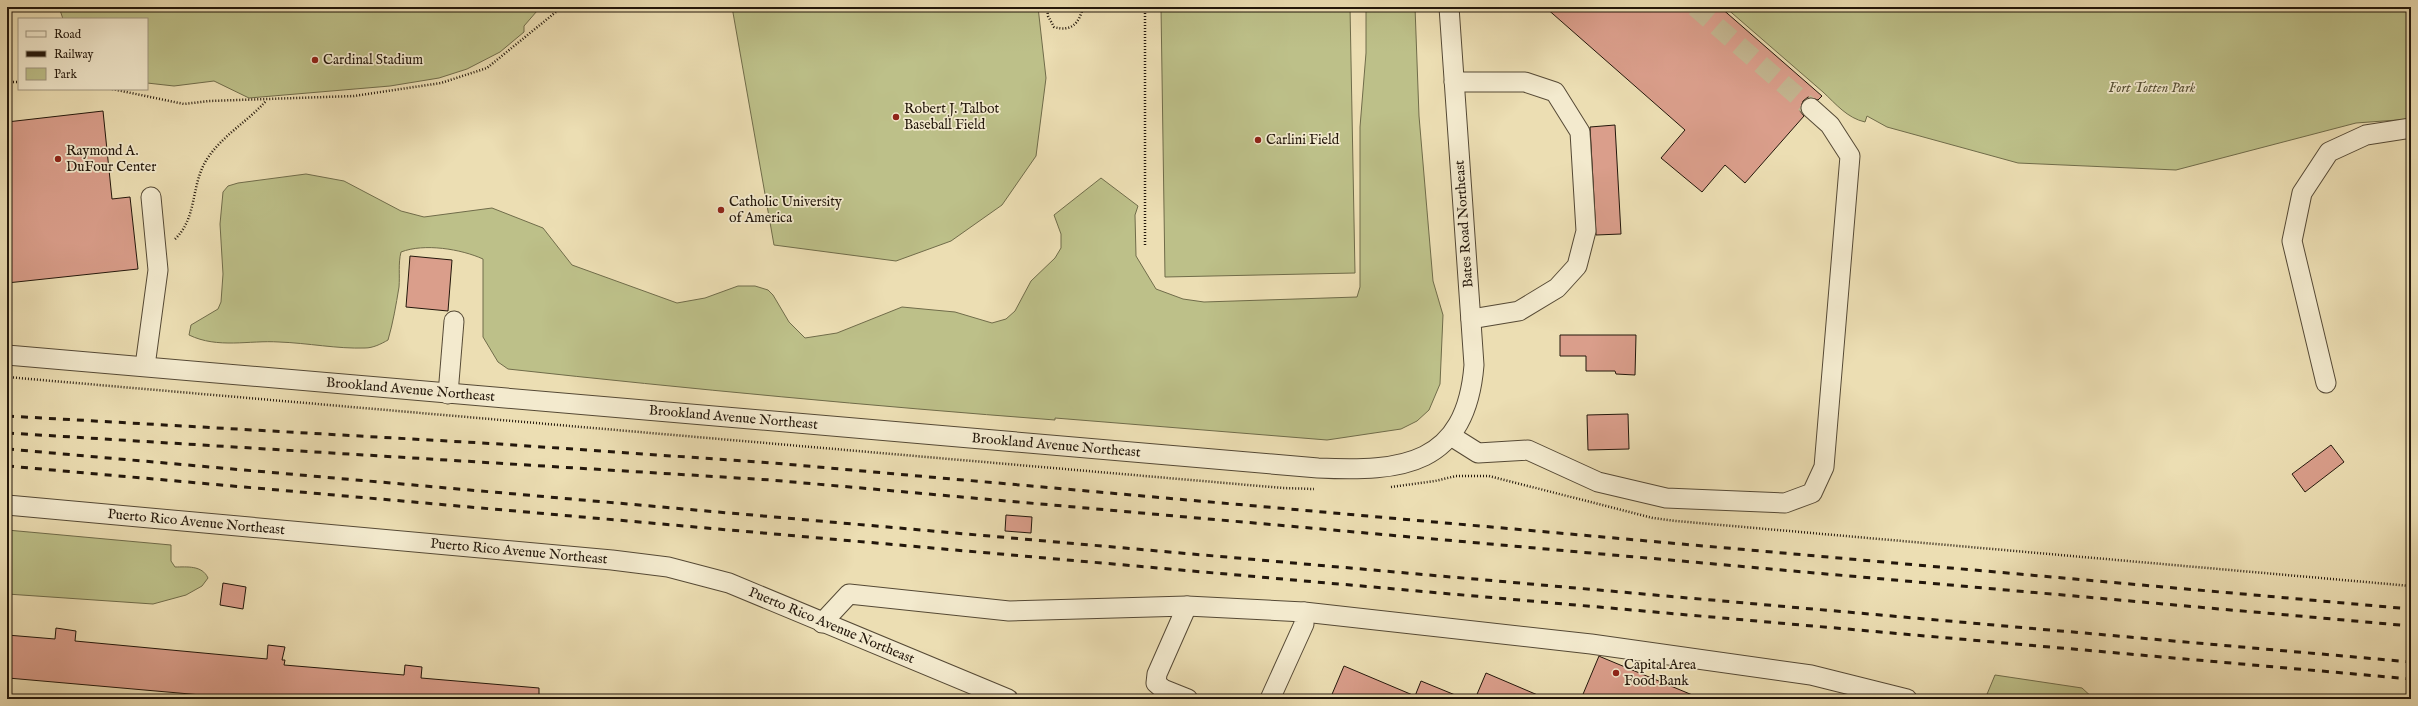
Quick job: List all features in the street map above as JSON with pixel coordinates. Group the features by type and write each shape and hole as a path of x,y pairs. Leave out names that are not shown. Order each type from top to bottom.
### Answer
{"street":[{"name":"Bates Road Northeast","path":"1449,7 1471,319 1473,379 1463,415 1451,436"},
{"path":"1454,82 1524,82 1555,92 1580,132 1586,231 1577,266 1557,288 1519,311 1471,319"},
{"path":"1451,436 1478,453 1528,450 1598,482 1666,498 1784,503 1812,493 1824,467 1850,156 1830,125 1811,108"},
{"path":"2326,383 2292,241 2302,193 2329,152 2366,135 2411,128"},
{"path":"145,366 158,270 151,197"},
{"path":"448,394 454,321"},
{"name":"Brookland Avenue Northeast","path":"7,355 448,394 1326,468 1380,468 1402,464 1436,450 1451,436"},
{"name":"Puerto Rico Avenue Northeast","path":"7,505 604,559 668,567 729,583 822,623 1008,699"},
{"path":"822,623 849,594 1009,611 1187,606 1304,612 1591,644 1811,674 1907,699"},
{"path":"1187,606 1157,674 1156,684 1163,689 1188,699"},
{"path":"1270,699 1304,624 1304,612"}],"path":[{"path":"117,90 184,104 208,101 354,96 441,83 486,68 562,7"},
{"path":"1047,7 1048,16 1054,27 1062,29 1070,28 1078,22 1083,7"},
{"path":"1145,7 1145,245"},
{"path":"7,82 18,82"},
{"path":"156,256 180,234 189,220 196,180 208,158 234,131 251,118 266,100"}],"green space":[{"name":"Cardinal Stadium","path":"59,7 549,7 543,11 537,11 524,26 524,32 500,52 467,69 439,78 390,86 249,98 214,81 174,86 148,83 148,18 63,18"},
{"name":"Robert J. Talbot Baseball Field","path":"732,7 1038,7 1046,78 1036,156 1002,205 951,241 896,261 774,245"},
{"name":"Carlini Field","path":"1161,7 1350,7 1355,273 1165,277"},
{"path":"1366,7 1415,7 1419,116 1433,281 1443,315 1440,384 1429,410 1417,421 1401,429 1327,440 1055,418 1055,420 918,409 508,369 498,362 483,337 483,259 464,252 442,248 420,248 401,252 399,265 399,287 388,340 374,347 344,348 268,342 222,343 211,342 189,335 191,325 218,309 221,302 223,274 220,224 223,192 228,186 238,183 306,174 344,181 401,211 424,217 492,208 543,228 572,265 677,303 705,298 738,286 755,286 768,290 773,295 789,322 805,338 837,333 902,307 955,312 992,323 1006,319 1015,311 1031,281 1055,258 1061,248 1061,234 1054,215 1101,178 1138,206 1135,215 1136,256 1156,289 1183,299 1204,302 1357,297 1360,287 1360,127 1366,53"},
{"name":"Fort Totten Park","path":"1725,7 2411,7 2411,119 2356,123 2176,170 2018,163 1887,127 1867,116 1865,122 1847,114"},
{"path":"7,530 171,545 171,561 175,567 189,567 198,569 208,578 202,586 186,595 153,604 7,594"},
{"path":"1995,675 2082,688 2094,699 1985,699"}],"building":[{"path":"1545,7 1720,7 1822,96 1818,100 1808,97 1803,101 1800,111 1804,116 1745,183 1725,165 1702,192 1661,158 1685,130"},
{"name":"Raymond A. DuFour Center","path":"103,111 112,199 130,197 138,269 7,283 7,122"},
{"path":"1615,125 1621,234 1596,235 1590,127"},
{"path":"410,256 452,260 448,311 406,307"},
{"path":"1560,335 1636,335 1635,375 1616,374 1615,371 1586,371 1586,356 1560,356"},
{"path":"1628,414 1629,449 1588,450 1587,415"},
{"path":"2331,445 2344,462 2305,492 2292,474"},
{"path":"1006,515 1032,517 1031,533 1005,531"},
{"path":"223,583 246,587 243,609 220,605"},
{"path":"56,628 76,631 75,641 267,659 268,645 285,647 282,660 285,660 284,665 404,675 405,665 422,667 421,678 539,688 539,699 247,699 8,678 9,661 7,661 7,635 55,639"},
{"name":"Capital Area Food Bank","path":"1599,656 1601,657 1702,699 1581,699"},
{"path":"1344,666 1415,696 1421,681 1465,699 1330,699"},
{"path":"1486,673 1547,699 1475,699"}],"tunnel":[{"path":"1695,7 1811,108"}],"railway":[{"path":"7,416 500,444 773,463 2411,609"},
{"path":"7,433 771,480 2411,626"},
{"path":"7,449 2411,662"},
{"path":"7,466 2411,679"}],"place":[{"name":"Cardinal Stadium","path":"315,60"},
{"name":"Robert J. Talbot Baseball Field","path":"896,117"},
{"name":"Carlini Field","path":"1258,140"},
{"name":"Raymond A. DuFour Center","path":"58,159"},
{"name":"Catholic University of America","path":"721,210"},
{"name":"Capital Area Food Bank","path":"1616,673"}]}
